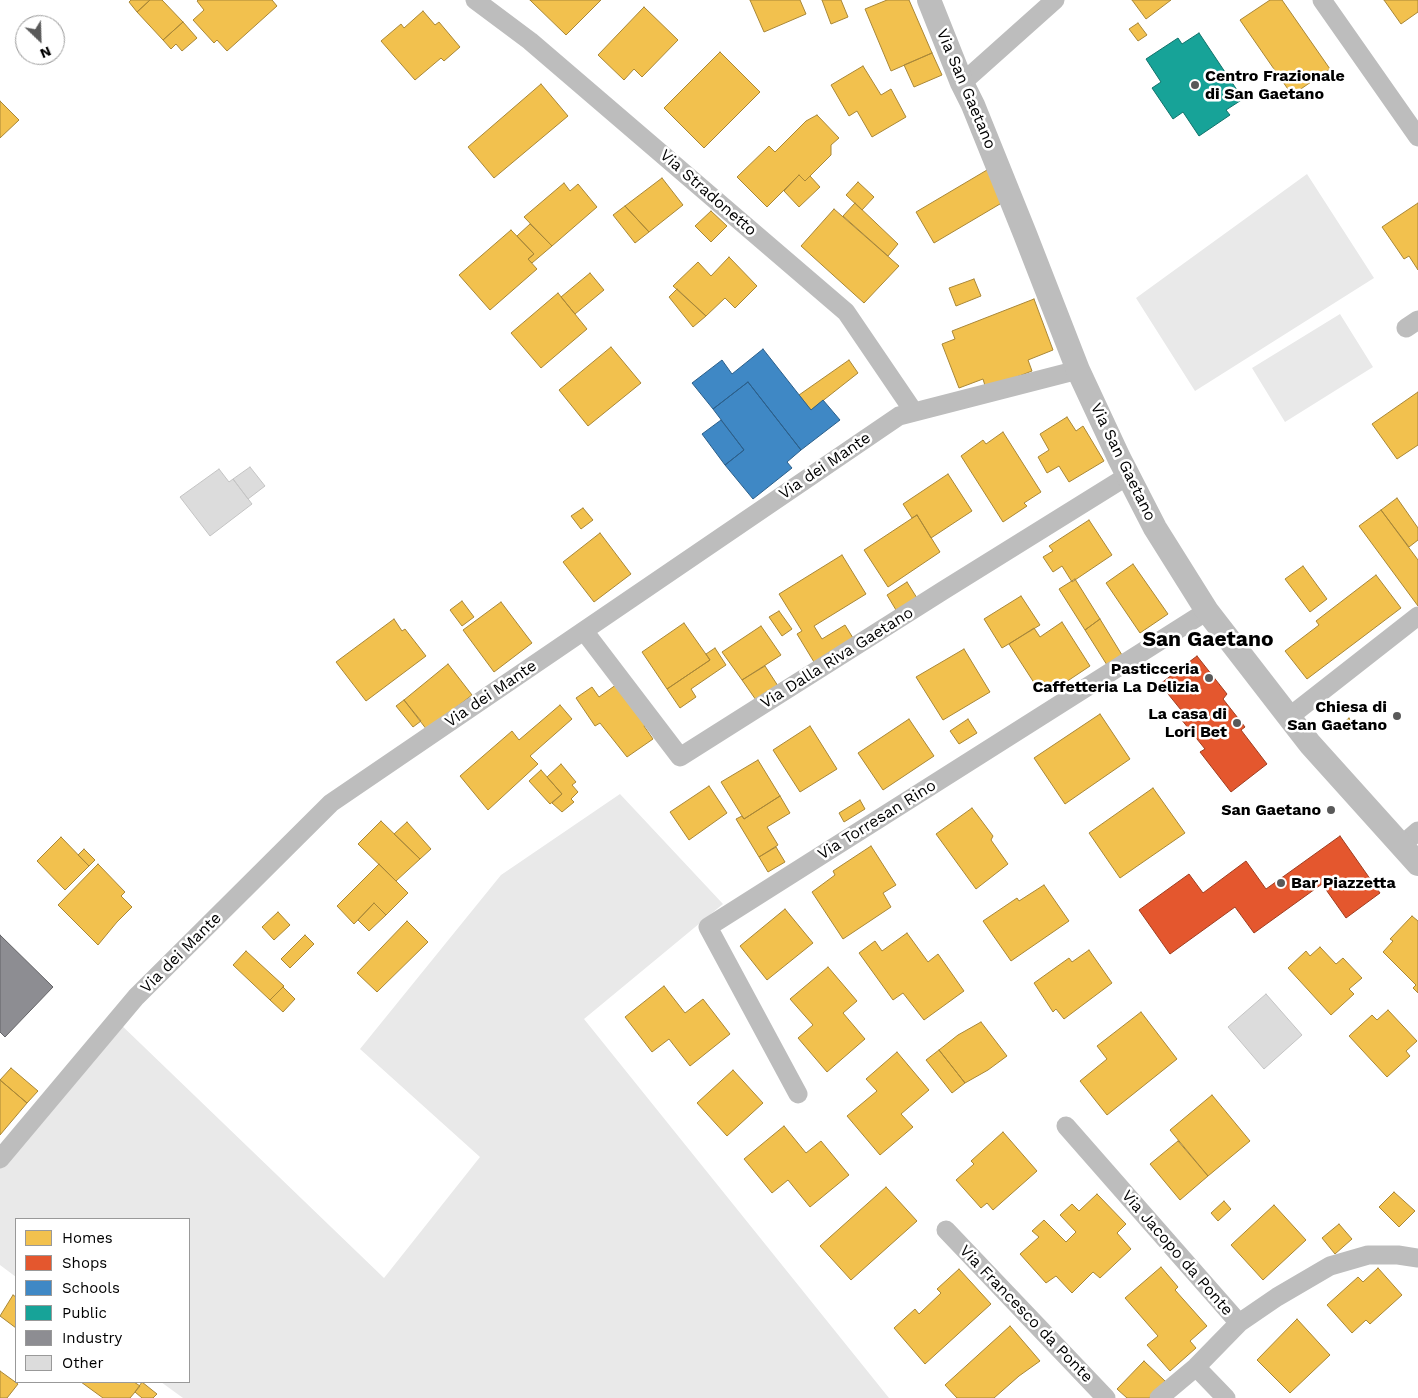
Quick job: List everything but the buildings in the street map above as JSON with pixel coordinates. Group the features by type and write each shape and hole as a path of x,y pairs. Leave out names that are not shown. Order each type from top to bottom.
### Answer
{"street":[{"name":"Via Stradonetto","path":"474,0 530,41 846,312 914,412"},
{"name":"Via San Gaetano","path":"929,0 962,83 977,114 1078,370 1155,528 1207,610 1310,744 1410,838 1418,864"},
{"path":"962,83 1056,0"},
{"path":"1322,0 1418,137"},
{"name":"Via dei Mante","path":"0,1158 136,997 331,803 899,416 1078,370"},
{"name":"Via Dalla Riva Gaetano","path":"584,631 680,757 1128,476"},
{"name":"Via Torresan Rino","path":"798,1094 708,927 1207,610"},
{"path":"1289,717 1418,616"},
{"name":"Via Jacopo da Ponte","path":"1066,1126 1239,1323 1196,1367 1159,1398"},
{"name":"Via Francesco da Ponte","path":"946,1230 1106,1398"},
{"path":"1239,1323 1277,1297 1330,1266 1368,1256 1398,1255 1418,1258"},
{"path":"1196,1367 1226,1398"}],"shaded area":[{"path":"1307,174 1374,278 1195,391 1136,298"},
{"path":"1340,314 1373,367 1285,422 1252,368"},
{"path":"620,794 723,904 584,1019 889,1398 183,1398 162,1383 190,1383 190,1218 15,1218 15,1276 0,1265 0,1156 115,1019 384,1278 480,1157 360,1049 501,875"}],"place":[{"name":"Centro Frazionale di San Gaetano","path":"1195,85"},
{"name":"Pasticceria Caffetteria La Delizia","path":"1209,678"},
{"name":"Chiesa di San Gaetano","path":"1397,716"},
{"name":"La casa di Lori Bet","path":"1237,723"},
{"name":"San Gaetano","path":"1331,810"},
{"name":"Bar Piazzetta","path":"1281,883"}],"district":[{"name":"San Gaetano","path":"1208,640"}]}
